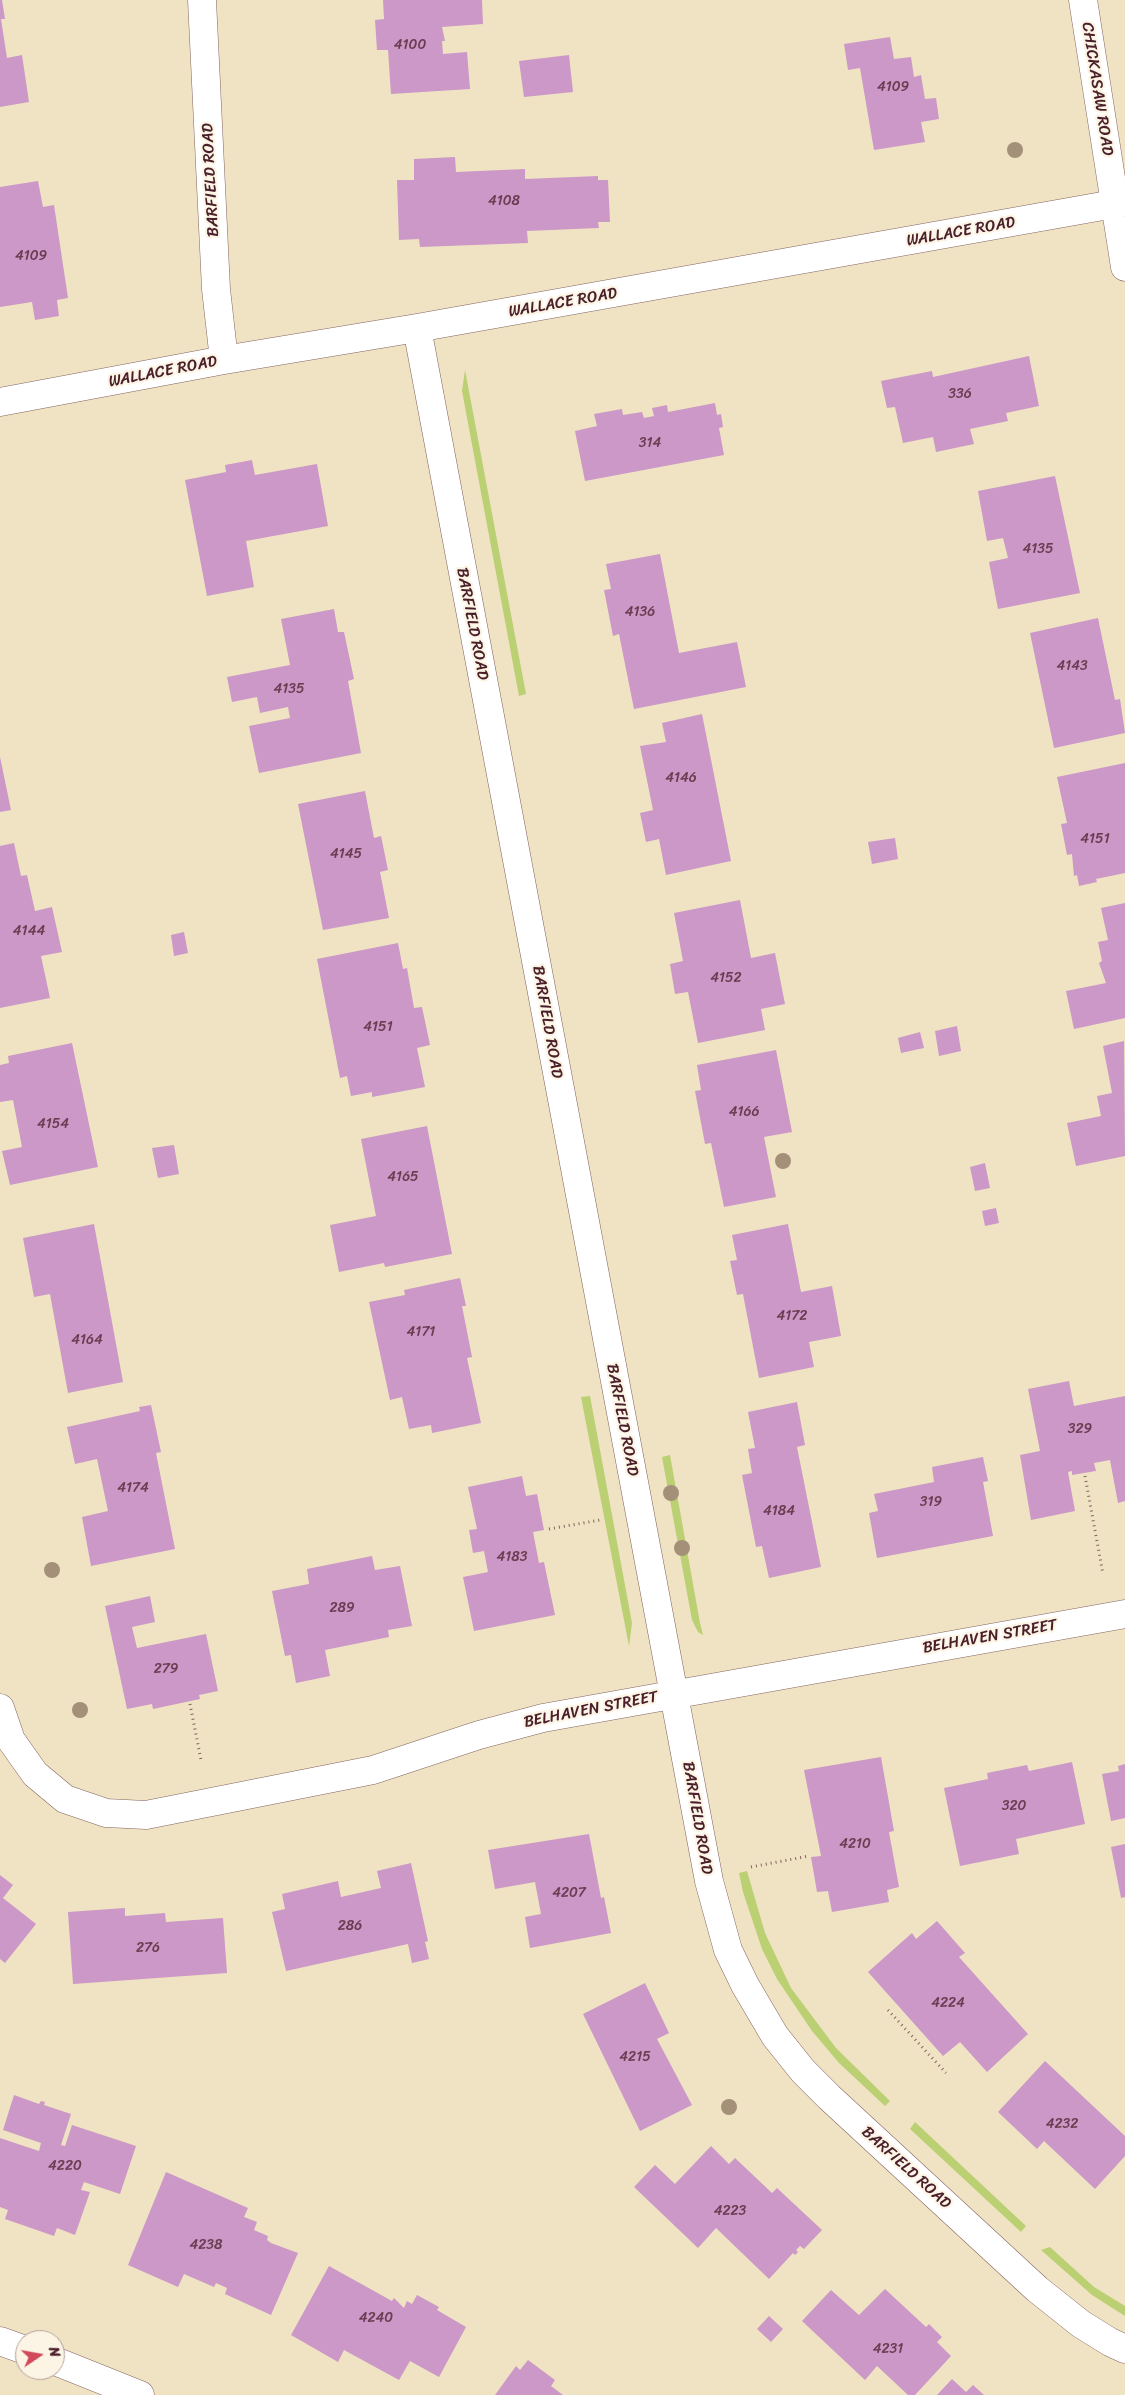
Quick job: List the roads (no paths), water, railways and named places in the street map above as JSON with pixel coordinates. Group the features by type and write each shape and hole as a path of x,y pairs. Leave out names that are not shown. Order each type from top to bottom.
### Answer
{"street":[{"name":"BARFIELD ROAD","path":"202,0 216,289 224,360"},
{"name":"CHICKASAW ROAD","path":"1083,0 1120,203 1125,268"},
{"name":"WALLACE ROAD","path":"0,402 224,360 417,328 1120,203"},
{"name":"BARFIELD ROAD","path":"417,328 716,1914 728,1950 745,1985 775,2036 803,2071 829,2098 1037,2289 1081,2324 1125,2349"},
{"name":"BELHAVEN STREET","path":"0,1708 11,1740 35,1774 65,1798 106,1813 128,1815 162,1812 373,1770 513,1725 674,1694 1125,1614"},
{"path":"0,2341 15,2346"},
{"path":"65,2365 140,2395"}]}
